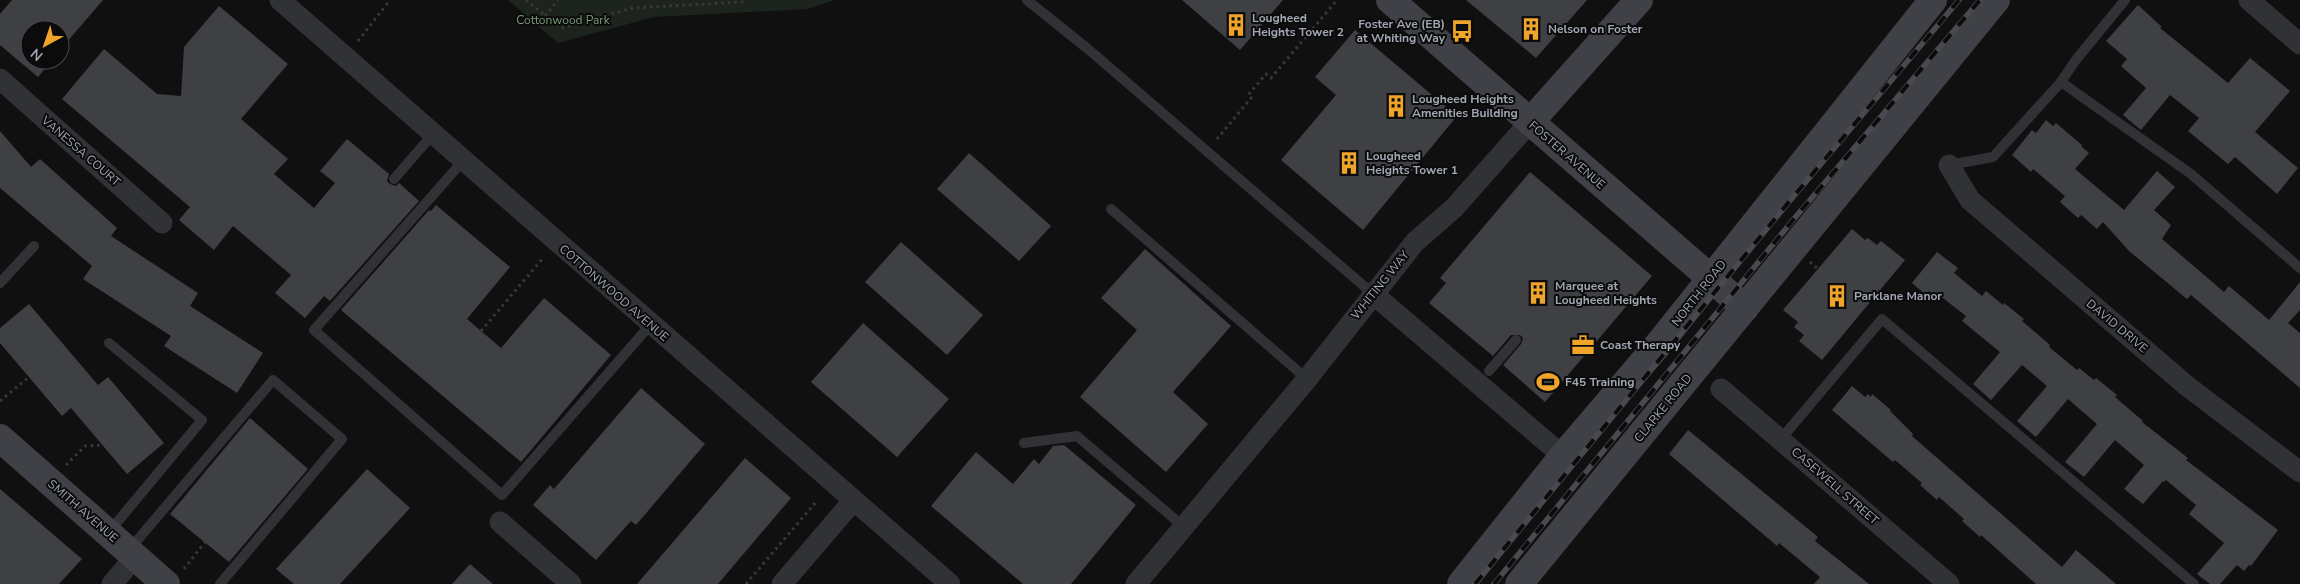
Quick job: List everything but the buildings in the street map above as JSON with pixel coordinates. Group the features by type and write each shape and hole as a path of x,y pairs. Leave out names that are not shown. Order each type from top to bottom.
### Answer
{"main road":[{"name":"FOSTER AVENUE","path":"1390,0 1745,308"},
{"name":"WHITING WAY","path":"1530,122 1639,0"},
{"name":"NORTH ROAD","path":"1461,584 1564,456 1662,340 1933,0"},
{"name":"CLARKE ROAD","path":"1520,584 1996,0"},
{"name":"SMITH AVENUE","path":"0,438 131,554 173,579"}],"street":[{"name":"COTTONWOOD AVENUE","path":"280,0 950,584"},
{"path":"2249,0 2300,44"},
{"name":"VANESSA COURT","path":"0,79 162,223"},
{"name":"WHITING WAY","path":"1136,584 1307,379 1372,294 1415,242 1454,208 1530,122"},
{"name":"DAVID DRIVE","path":"1949,165 1970,200 2187,386 2300,472"},
{"path":"1372,294 1564,456"},
{"name":"CASEWELL STREET","path":"1721,389 1949,584"},
{"path":"782,584 853,500"},
{"path":"500,522 570,584"},
{"path":"112,584 131,554"}],"lane":[{"path":"1027,0 1088,49 1372,294"},
{"path":"1949,165 1993,157 2061,82 2075,61 2125,0"},
{"path":"2061,82 2191,174 2300,268"},
{"path":"394,179 433,134"},
{"path":"463,160 314,330 502,495 651,324"},
{"path":"1111,209 1307,379"},
{"path":"0,283 34,246"},
{"path":"1781,439 1882,319 2194,584"},
{"path":"1489,371 1516,340"},
{"path":"108,533 202,420 110,343"},
{"path":"131,554 273,380 342,439 220,584"},
{"path":"1024,443 1078,436 1184,527"}],"path":[{"path":"344,57 390,0"},
{"path":"526,0 562,28 633,8 742,2 742,0"},
{"path":"545,16 558,0"},
{"path":"1217,139 1251,98 1248,95 1266,74 1271,78 1337,0"},
{"path":"481,331 544,257"},
{"path":"0,401 29,377"},
{"path":"62,470 84,446 102,445"},
{"path":"746,584 816,502"},
{"path":"173,579 205,542"}],"green space":[{"name":"Cottonwood Park","path":"508,0 834,0 808,9 654,17 558,43"}],"railway":[{"path":"1475,584 1788,203 1959,0"},
{"path":"1494,584 1793,220 1980,0"}],"place":[{"name":"Lougheed Heights Tower 2","path":"1236,25"},
{"name":"Nelson on Foster","path":"1531,29"},
{"name":"Foster Ave (EB) at Whiting Way","path":"1462,31"},
{"name":"Lougheed Heights Amenities Building","path":"1396,106"},
{"name":"Lougheed Heights Tower 1","path":"1349,163"},
{"name":"Marquee at Lougheed Heights","path":"1538,293"},
{"name":"Parklane Manor","path":"1837,296"},
{"name":"Coast Therapy","path":"1583,345"},
{"name":"F45 Training","path":"1548,382"}]}
